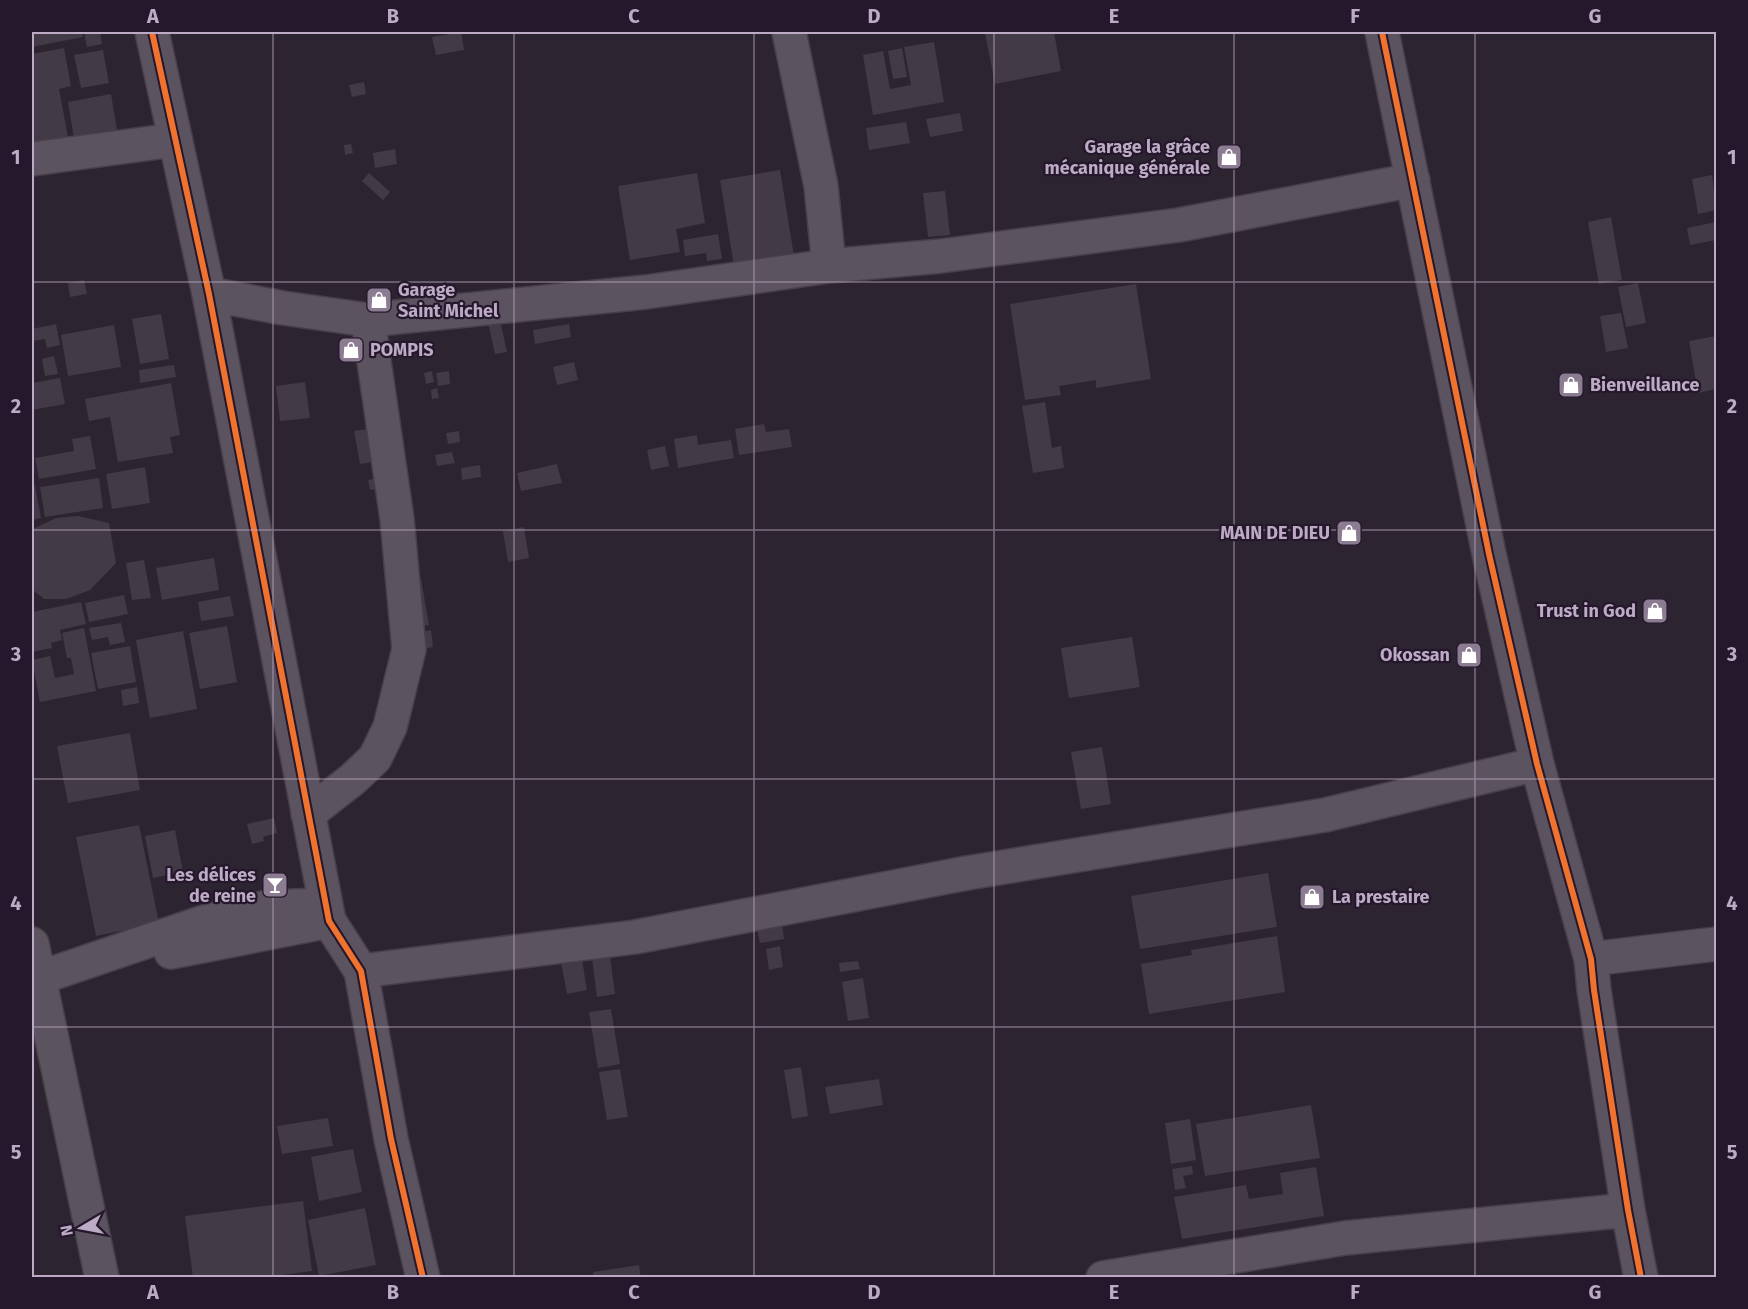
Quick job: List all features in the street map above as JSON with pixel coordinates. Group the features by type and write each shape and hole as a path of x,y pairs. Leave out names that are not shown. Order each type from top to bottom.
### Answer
{"street":[{"path":"152,32 209,294 327,913 361,971 391,1138 423,1278"},
{"path":"789,32 821,186 829,266"},
{"path":"1382,32 1489,554 1537,764 1591,959 1628,1210 1641,1278"},
{"path":"32,159 174,140"},
{"path":"209,294 283,308 368,320 646,292 829,266 941,256 1179,225 1413,180"},
{"path":"308,814 353,779 375,758 390,727 409,649 397,519 368,320"},
{"path":"361,971 635,937 967,873 1325,815 1537,764"},
{"path":"35,978 201,923 267,907 327,913"},
{"path":"32,944 35,978 102,1278"},
{"path":"1591,959 1716,944"},
{"path":"1103,1278 1345,1238 1628,1210"}],"building":[{"path":"32,32 82,32 83,37 32,47"},
{"path":"84,32 100,32 102,44 87,47"},
{"path":"461,32 464,50 436,55 432,37"},
{"path":"1054,32 1061,71 995,84 985,33"},
{"path":"934,42 944,102 873,115 863,55 883,51 890,89 911,85 904,47"},
{"path":"64,48 71,86 59,89 68,137 32,144 32,54"},
{"path":"902,48 907,77 893,79 888,51"},
{"path":"103,50 109,83 81,88 74,55"},
{"path":"364,82 366,94 352,97 349,85"},
{"path":"111,94 117,130 74,138 68,102"},
{"path":"960,113 963,131 930,137 926,119"},
{"path":"906,122 910,143 869,150 866,128"},
{"path":"351,144 353,153 345,155 344,145"},
{"path":"395,149 397,164 375,168 373,153"},
{"path":"780,170 794,256 734,266 720,180"},
{"path":"369,173 390,192 383,200 362,181"},
{"path":"697,173 705,223 676,229 680,252 630,260 618,186"},
{"path":"1712,175 1716,210 1698,214 1692,179"},
{"path":"945,191 950,235 928,237 923,193"},
{"path":"1611,217 1622,280 1599,284 1588,222"},
{"path":"1716,222 1716,240 1690,245 1687,228"},
{"path":"718,234 722,259 707,261 706,253 685,256 683,240"},
{"path":"84,280 87,294 70,297 68,283"},
{"path":"1638,283 1646,323 1626,327 1618,287"},
{"path":"1136,284 1151,379 1096,388 1096,380 1059,386 1061,395 1025,400 1010,304"},
{"path":"1621,313 1628,348 1606,352 1600,316"},
{"path":"161,314 169,359 140,364 132,319"},
{"path":"499,316 507,352 495,354 487,318"},
{"path":"56,324 60,345 47,348 45,339 33,341 32,329"},
{"path":"569,324 571,337 535,344 533,330"},
{"path":"114,325 121,367 68,376 61,335"},
{"path":"1716,336 1716,389 1698,393 1689,341"},
{"path":"54,356 58,374 45,376 42,359"},
{"path":"574,362 578,380 557,385 553,367"},
{"path":"174,365 176,377 140,383 139,370"},
{"path":"432,371 434,382 426,384 424,373"},
{"path":"449,371 450,384 438,386 436,373"},
{"path":"60,378 65,404 32,410 32,383"},
{"path":"305,382 310,418 280,421 276,386"},
{"path":"171,383 180,435 170,437 173,453 118,462 110,417 89,421 85,399"},
{"path":"437,388 439,398 432,399 431,390"},
{"path":"1045,402 1052,448 1061,446 1064,468 1033,473 1022,406"},
{"path":"764,424 766,432 789,429 792,447 739,455 735,429"},
{"path":"367,429 373,462 360,464 354,431"},
{"path":"459,431 460,442 448,444 446,433"},
{"path":"697,435 698,445 731,440 734,458 678,468 674,439"},
{"path":"90,436 96,469 39,479 35,458 74,451 72,439"},
{"path":"665,446 669,466 651,470 647,450"},
{"path":"452,452 455,463 437,466 435,455"},
{"path":"557,464 562,483 521,491 517,473"},
{"path":"480,465 481,477 462,480 461,468"},
{"path":"145,467 150,503 112,509 106,474"},
{"path":"99,478 103,508 45,517 40,487"},
{"path":"378,478 380,488 370,490 368,480"},
{"path":"35,485 41,518 32,520 32,486"},
{"path":"78,516 109,523 116,563 90,590 66,599 44,599 33,590 33,529 56,518"},
{"path":"524,527 529,558 508,562 503,531"},
{"path":"214,558 219,590 162,600 156,568"},
{"path":"144,560 151,598 132,600 126,563"},
{"path":"421,579 429,625 417,627 409,581"},
{"path":"124,595 128,614 89,622 85,603"},
{"path":"230,596 234,616 201,621 198,602"},
{"path":"81,602 86,624 60,630 62,640 51,643 52,648 32,652 32,612"},
{"path":"121,623 125,642 110,645 108,637 92,640 89,628"},
{"path":"227,626 237,682 200,689 189,633"},
{"path":"84,628 96,691 40,702 32,660 50,656 55,678 74,674 71,658 67,658 62,633"},
{"path":"431,630 433,647 419,650 416,633"},
{"path":"183,631 197,709 150,718 136,640"},
{"path":"1132,637 1140,687 1069,698 1061,648"},
{"path":"130,646 136,682 98,689 91,653"},
{"path":"137,687 139,703 123,706 121,690"},
{"path":"130,733 140,790 68,803 57,746"},
{"path":"1102,747 1111,804 1081,809 1071,752"},
{"path":"274,818 277,833 263,837 264,841 252,844 247,824"},
{"path":"139,825 159,923 96,936 76,837"},
{"path":"175,830 183,872 153,878 145,836"},
{"path":"1268,873 1277,927 1140,949 1131,896"},
{"path":"782,924 784,939 760,943 757,928"},
{"path":"1277,936 1285,992 1149,1014 1141,964 1192,955 1191,950"},
{"path":"780,946 783,967 769,970 766,949"},
{"path":"581,954 587,990 567,994 560,957"},
{"path":"610,956 615,994 597,997 592,958"},
{"path":"858,961 860,969 840,972 839,963"},
{"path":"863,978 869,1018 848,1021 842,982"},
{"path":"611,1009 620,1064 598,1068 589,1012"},
{"path":"801,1067 808,1116 792,1119 784,1070"},
{"path":"620,1069 628,1117 607,1120 599,1072"},
{"path":"879,1079 883,1105 830,1114 825,1087"},
{"path":"1311,1105 1320,1158 1205,1176 1196,1124"},
{"path":"328,1118 333,1146 282,1154 277,1126"},
{"path":"1190,1119 1196,1160 1171,1164 1165,1123"},
{"path":"353,1149 362,1192 319,1201 311,1157"},
{"path":"1192,1166 1193,1174 1183,1176 1186,1188 1175,1190 1172,1169"},
{"path":"1316,1167 1324,1216 1182,1239 1174,1197 1246,1185 1249,1199 1283,1194 1280,1173"},
{"path":"303,1201 312,1271 261,1278 193,1278 185,1216"},
{"path":"365,1208 376,1265 319,1276 308,1220"},
{"path":"639,1265 641,1278 594,1278 593,1272"}],"cycle path":[{"path":"152,32 209,294 329,921 361,971 391,1139 423,1278"},
{"path":"1382,32 1489,554 1537,764 1591,959 1628,1210 1641,1278"}],"place":[{"name":"Garage la grâce mécanique générale","path":"1229,157"},
{"name":"Garage Saint Michel","path":"379,300"},
{"name":"POMPIS","path":"351,350"},
{"name":"Bienveillance","path":"1571,385"},
{"name":"MAIN DE DIEU","path":"1349,533"},
{"name":"Trust in God","path":"1655,611"},
{"name":"Okossan","path":"1469,655"},
{"name":"Les délices de reine","path":"275,885"},
{"name":"La prestaire","path":"1312,897"}]}
